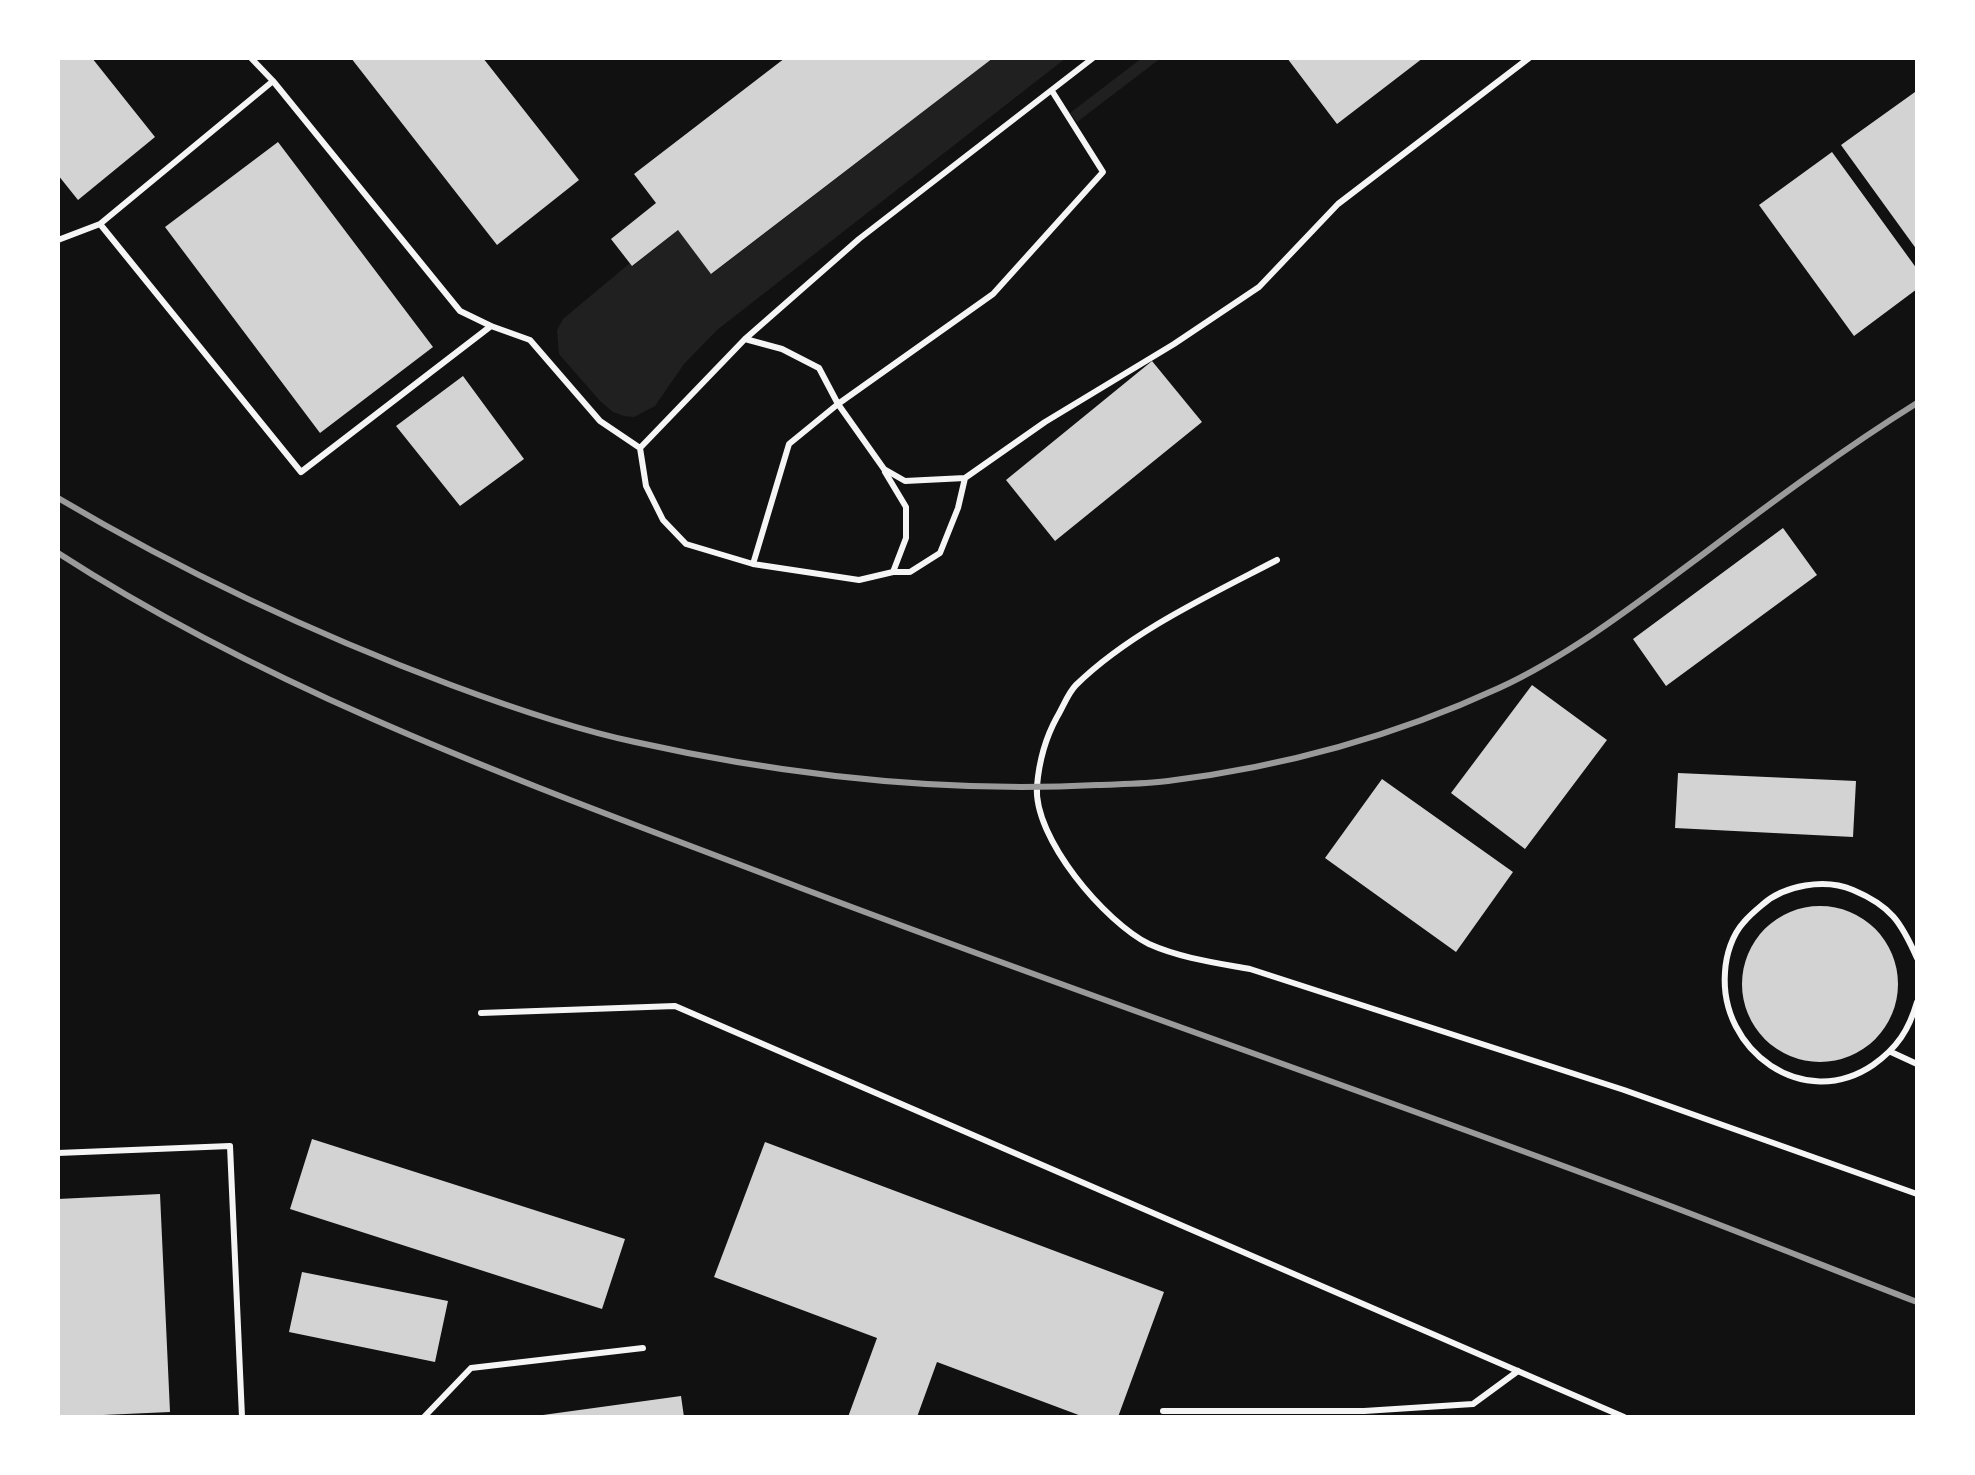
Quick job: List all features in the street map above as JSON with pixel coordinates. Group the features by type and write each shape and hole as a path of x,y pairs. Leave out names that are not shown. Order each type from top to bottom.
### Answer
{"lane":[{"path":"251,58 460,311 530,340 600,421 640,448 646,486 663,520 686,544 753,564 859,580 893,572 910,572 940,553 958,508 965,478"},
{"path":"640,448 745,339 859,239 1093,58"},
{"path":"884,469 905,481 965,478 1045,422 1174,344 1259,287 1338,204 1529,58"},
{"path":"58,240 100,224 273,81"},
{"path":"753,564 789,444 838,404 993,294 1103,172 1052,91"},
{"path":"100,224 301,472 491,326"},
{"path":"745,339 782,349 819,368 838,404 884,469 906,507 906,538 893,572"},
{"path":"1277,560 1192,605 1117,652 1073,687 1047,736 1036,789 1046,828 1079,883 1111,918 1149,944 1197,959 1250,969 1579,1075 1917,1194"},
{"path":"1917,958 1902,925 1876,900 1842,886 1805,885 1770,897 1743,922 1726,955 1723,992 1734,1028 1756,1057 1788,1075 1825,1081 1861,1073 1891,1052 1911,1025 1917,1002"},
{"path":"481,1013 675,1006 1624,1417"},
{"path":"1891,1052 1917,1064"},
{"path":"58,1153 230,1146 242,1417"},
{"path":"424,1417 471,1368 643,1348"},
{"path":"1163,1411 1364,1411 1473,1404 1518,1371"}],"shaded area":[{"path":"993,58 1066,58 717,330 684,364 655,406 634,417 613,412 559,354 557,330 563,319 630,263 633,266 678,230 712,274"},
{"path":"1142,58 1161,58 1077,122 1070,113"}],"building":[{"path":"58,58 92,58 155,137 78,200 58,175"},
{"path":"351,58 483,58 579,180 497,245"},
{"path":"785,58 993,58 711,274 678,230 632,266 611,239 656,203 634,174"},
{"path":"1287,58 1423,58 1337,124"},
{"path":"1915,92 1917,95 1917,250 1841,145"},
{"path":"278,142 433,347 320,433 165,227"},
{"path":"1832,152 1917,269 1917,289 1854,336 1759,205"},
{"path":"1152,361 1202,422 1055,541 1006,480"},
{"path":"463,376 524,459 460,506 396,426"},
{"path":"1783,528 1817,575 1666,686 1633,639"},
{"path":"1532,685 1607,740 1525,849 1451,793"},
{"path":"1678,773 1856,781 1853,837 1675,828"},
{"path":"1382,779 1513,872 1456,952 1325,858"},
{"path":"1820,906 1850,912 1875,929 1892,954 1898,984 1892,1014 1875,1039 1850,1056 1820,1062 1790,1056 1765,1039 1748,1014 1742,984 1748,954 1765,929 1790,912"},
{"path":"312,1139 625,1239 602,1309 290,1209"},
{"path":"765,1142 1164,1292 1118,1417 1084,1417 937,1362 917,1417 848,1417 877,1338 714,1277"},
{"path":"160,1194 170,1412 58,1417 58,1199"},
{"path":"302,1272 448,1301 435,1362 289,1332"},
{"path":"681,1396 684,1417 543,1417 543,1415"}],"railway":[{"path":"58,498 201,576 350,645 451,685 588,731 691,754 864,779 1039,787 1142,783 1210,775 1337,747 1419,721 1499,688 1552,660 1604,627 1808,477 1917,403"},
{"path":"58,553 145,606 235,654 420,740 610,816 1644,1196 1917,1302"}]}
